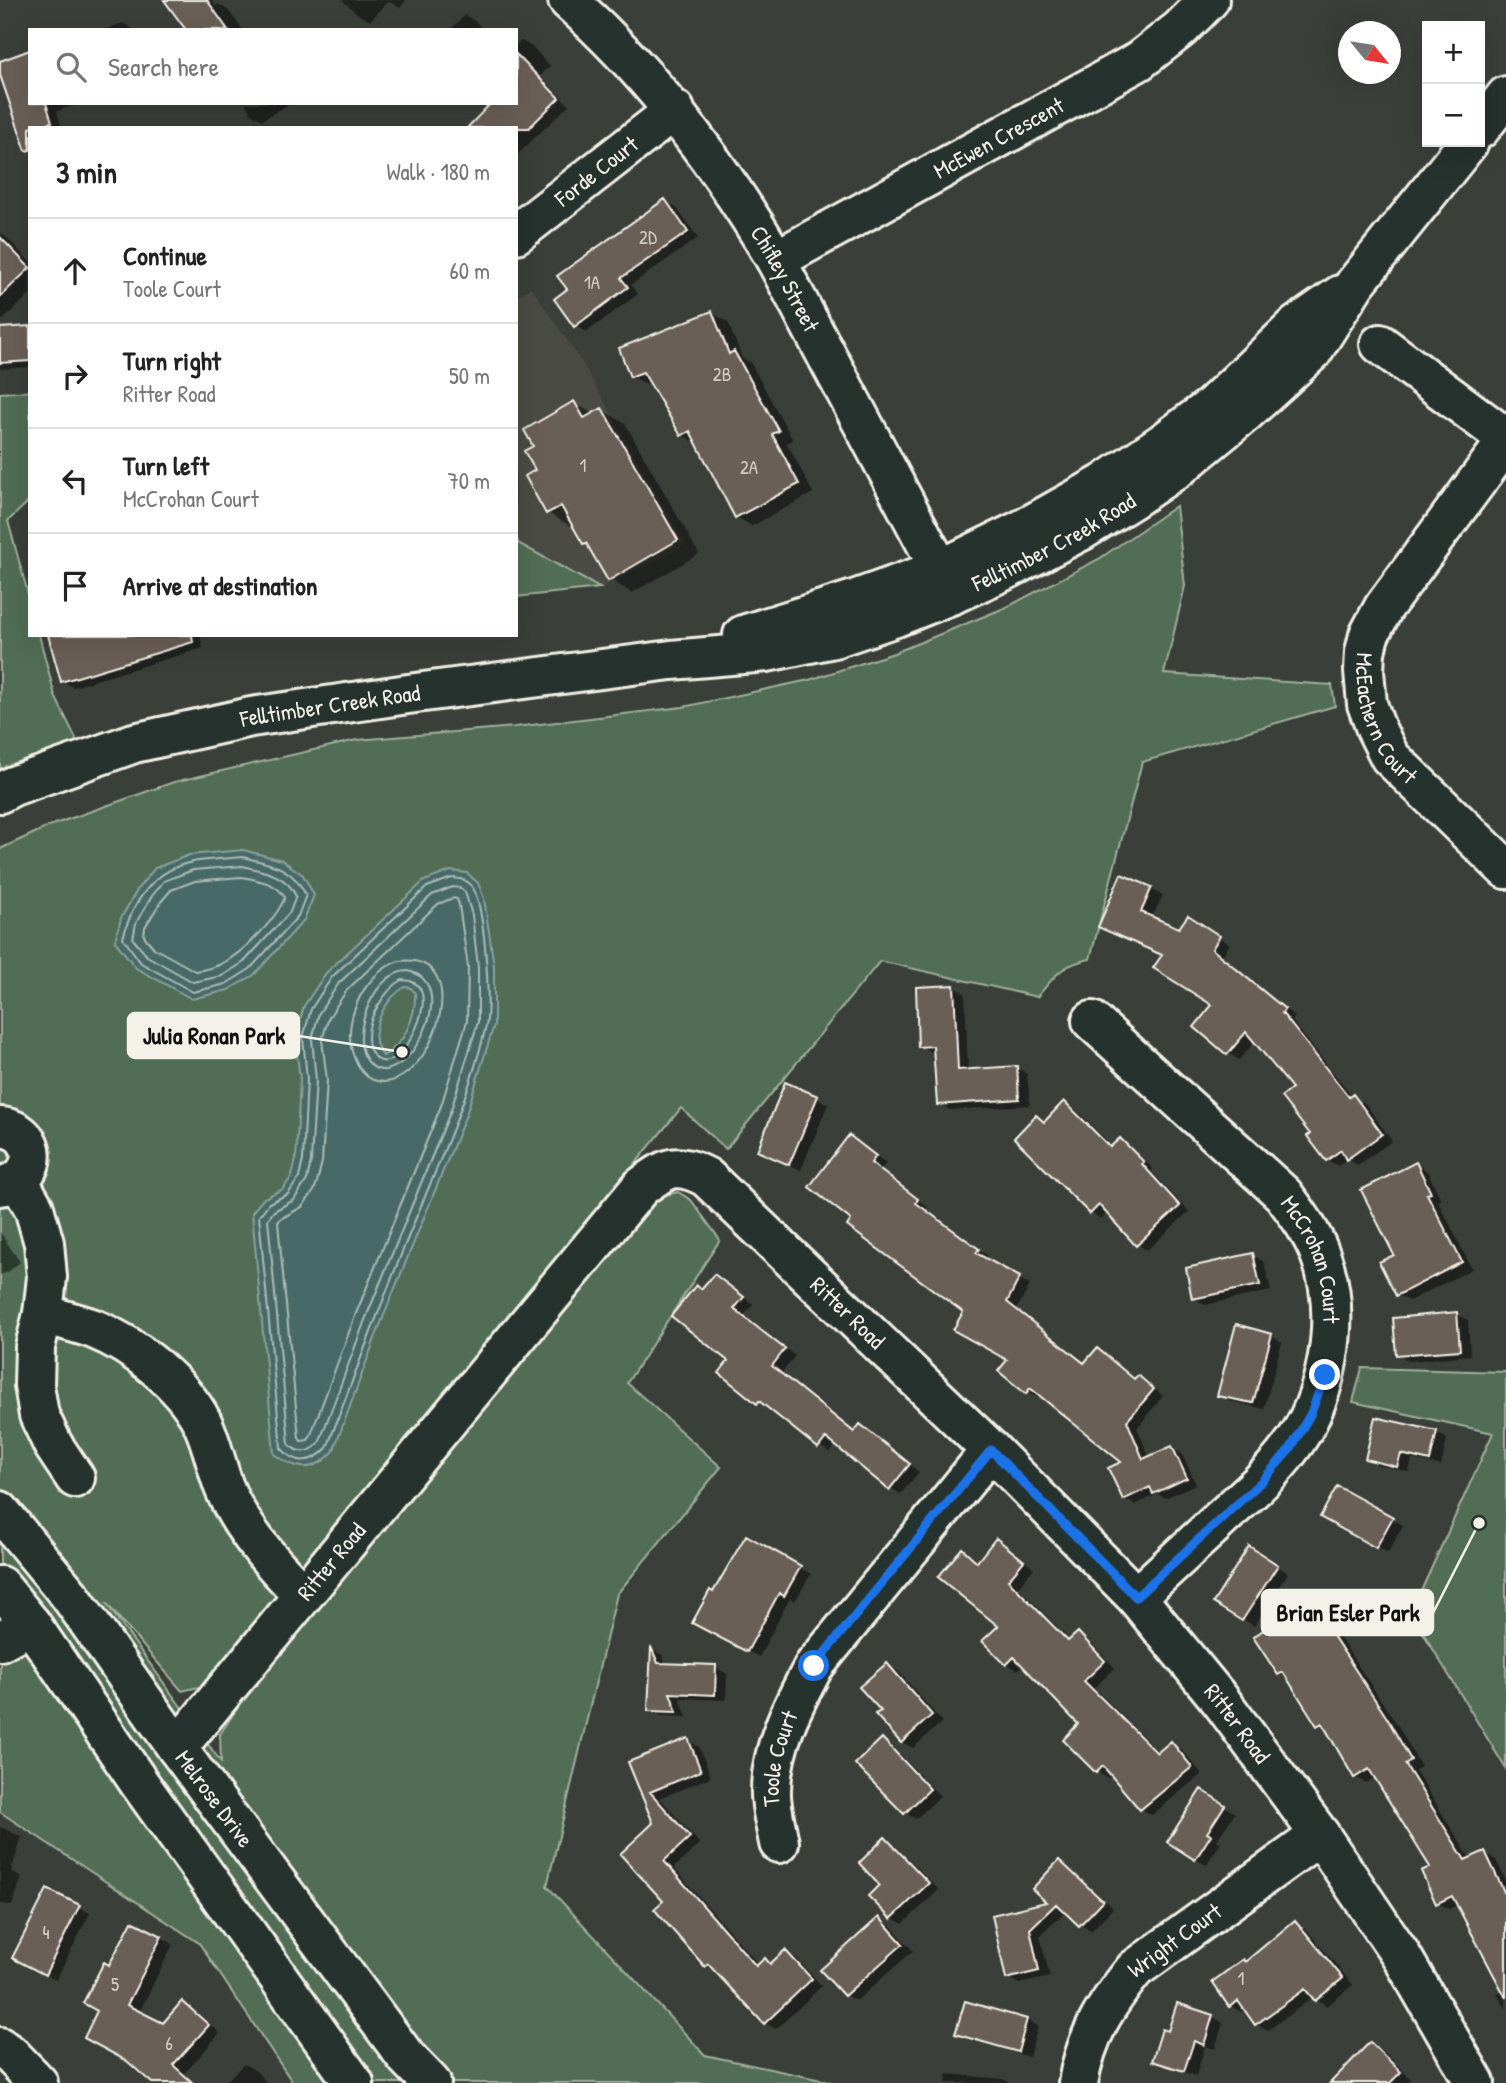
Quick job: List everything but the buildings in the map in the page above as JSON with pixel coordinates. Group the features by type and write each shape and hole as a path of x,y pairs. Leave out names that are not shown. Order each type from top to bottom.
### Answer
{"street":[{"name":"Chifley Street","path":"568,0 615,44 675,110 747,211 776,260 947,581"},
{"name":"McEwen Crescent","path":"776,260 1139,61 1180,29 1209,0"},
{"path":"1485,123 1506,96"},
{"name":"Forde Court","path":"518,232 675,110"},
{"name":"Felltimber Creek Road","path":"0,793 134,743 251,717 671,660 767,652 834,638 896,617 1023,529 1103,484 1212,407 1297,325 1355,284 1465,147"},
{"path":"1380,344 1506,440"},
{"name":"McEachern Court","path":"1506,440 1384,607 1369,635 1364,670 1367,704 1390,757 1506,869"},
{"name":"McCrohan Court","path":"1092,1021 1283,1194 1306,1227 1322,1258 1329,1293 1331,1334 1325,1375 1311,1413 1291,1448 1262,1481 1136,1597"},
{"path":"0,1127 16,1131 29,1145 30,1164 26,1173 9,1183 34,1208 44,1243 47,1278 43,1314 35,1347 34,1385 39,1415 53,1445 75,1478"},
{"name":"Ritter Road","path":"140,1784 177,1748 641,1186 665,1170 687,1168 706,1177 991,1450 1136,1597 1221,1701 1320,1835 1401,1955 1475,2083"},
{"path":"43,1314 95,1330 129,1348 158,1369 183,1394 201,1420 225,1488 238,1514 281,1572 303,1594"},
{"name":"Toole Court","path":"779,1843 771,1789 777,1751 795,1701 807,1678 991,1450"},
{"name":"Melrose Drive","path":"0,1511 71,1597 177,1748 406,2057 431,2083"},
{"path":"0,1586 16,1633 140,1784 354,2083"},
{"path":"16,1633 71,1597"},
{"name":"Wright Court","path":"1078,2083 1083,2057 1096,2026 1115,1994 1135,1969 1320,1835"},
{"path":"0,2047 38,2083"}],"shaded area":[{"path":"531,287 584,366 686,545 600,588 518,542 518,297"}],"green space":[{"path":"28,391 28,502 8,521 28,594 28,637 40,637 55,696 82,751 0,789 0,393"},
{"path":"1176,506 1185,586 1164,674 1332,685 1335,706 1142,762 1090,959 1065,968 1037,997 880,961 726,1149 681,1108 203,1686 182,1691 106,1603 221,1762 220,1734 258,1677 656,1197 678,1192 691,1200 720,1240 627,1383 721,1467 617,1594 547,1886 705,2055 835,2083 293,2083 199,1943 0,1812 0,849 52,825 174,782 357,740 515,727 683,707 809,680 894,653 1007,607 1099,559"},
{"path":"518,543 600,588 518,597"},
{"path":"1362,1368 1506,1372 1506,1769 1411,1613 1493,1433 1353,1402"}],"water":[{"path":"243,850 282,860 303,875 314,895 304,920 254,975 228,990 192,999 136,968 115,941 121,918 139,887 155,868 189,855"},
{"path":"451,871 467,873 478,883 484,898 494,966 494,1025 466,1115 380,1325 333,1452 319,1464 298,1466 274,1454 252,1212 264,1198 283,1189 292,1176 296,1159 300,1079 295,1038 304,1006 326,973 424,881","holes":["405,987 411,988 415,993 411,1021 403,1038 383,1056 376,1042 380,1017 393,996"]}],"place":[{"name":"Julia Ronan Park","path":"402,1052"},
{"name":"Brian Esler Park","path":"1479,1523"}],"route":[{"path":"814,1666 991,1450 1136,1597 1262,1481 1291,1448 1311,1413 1325,1375"}]}
